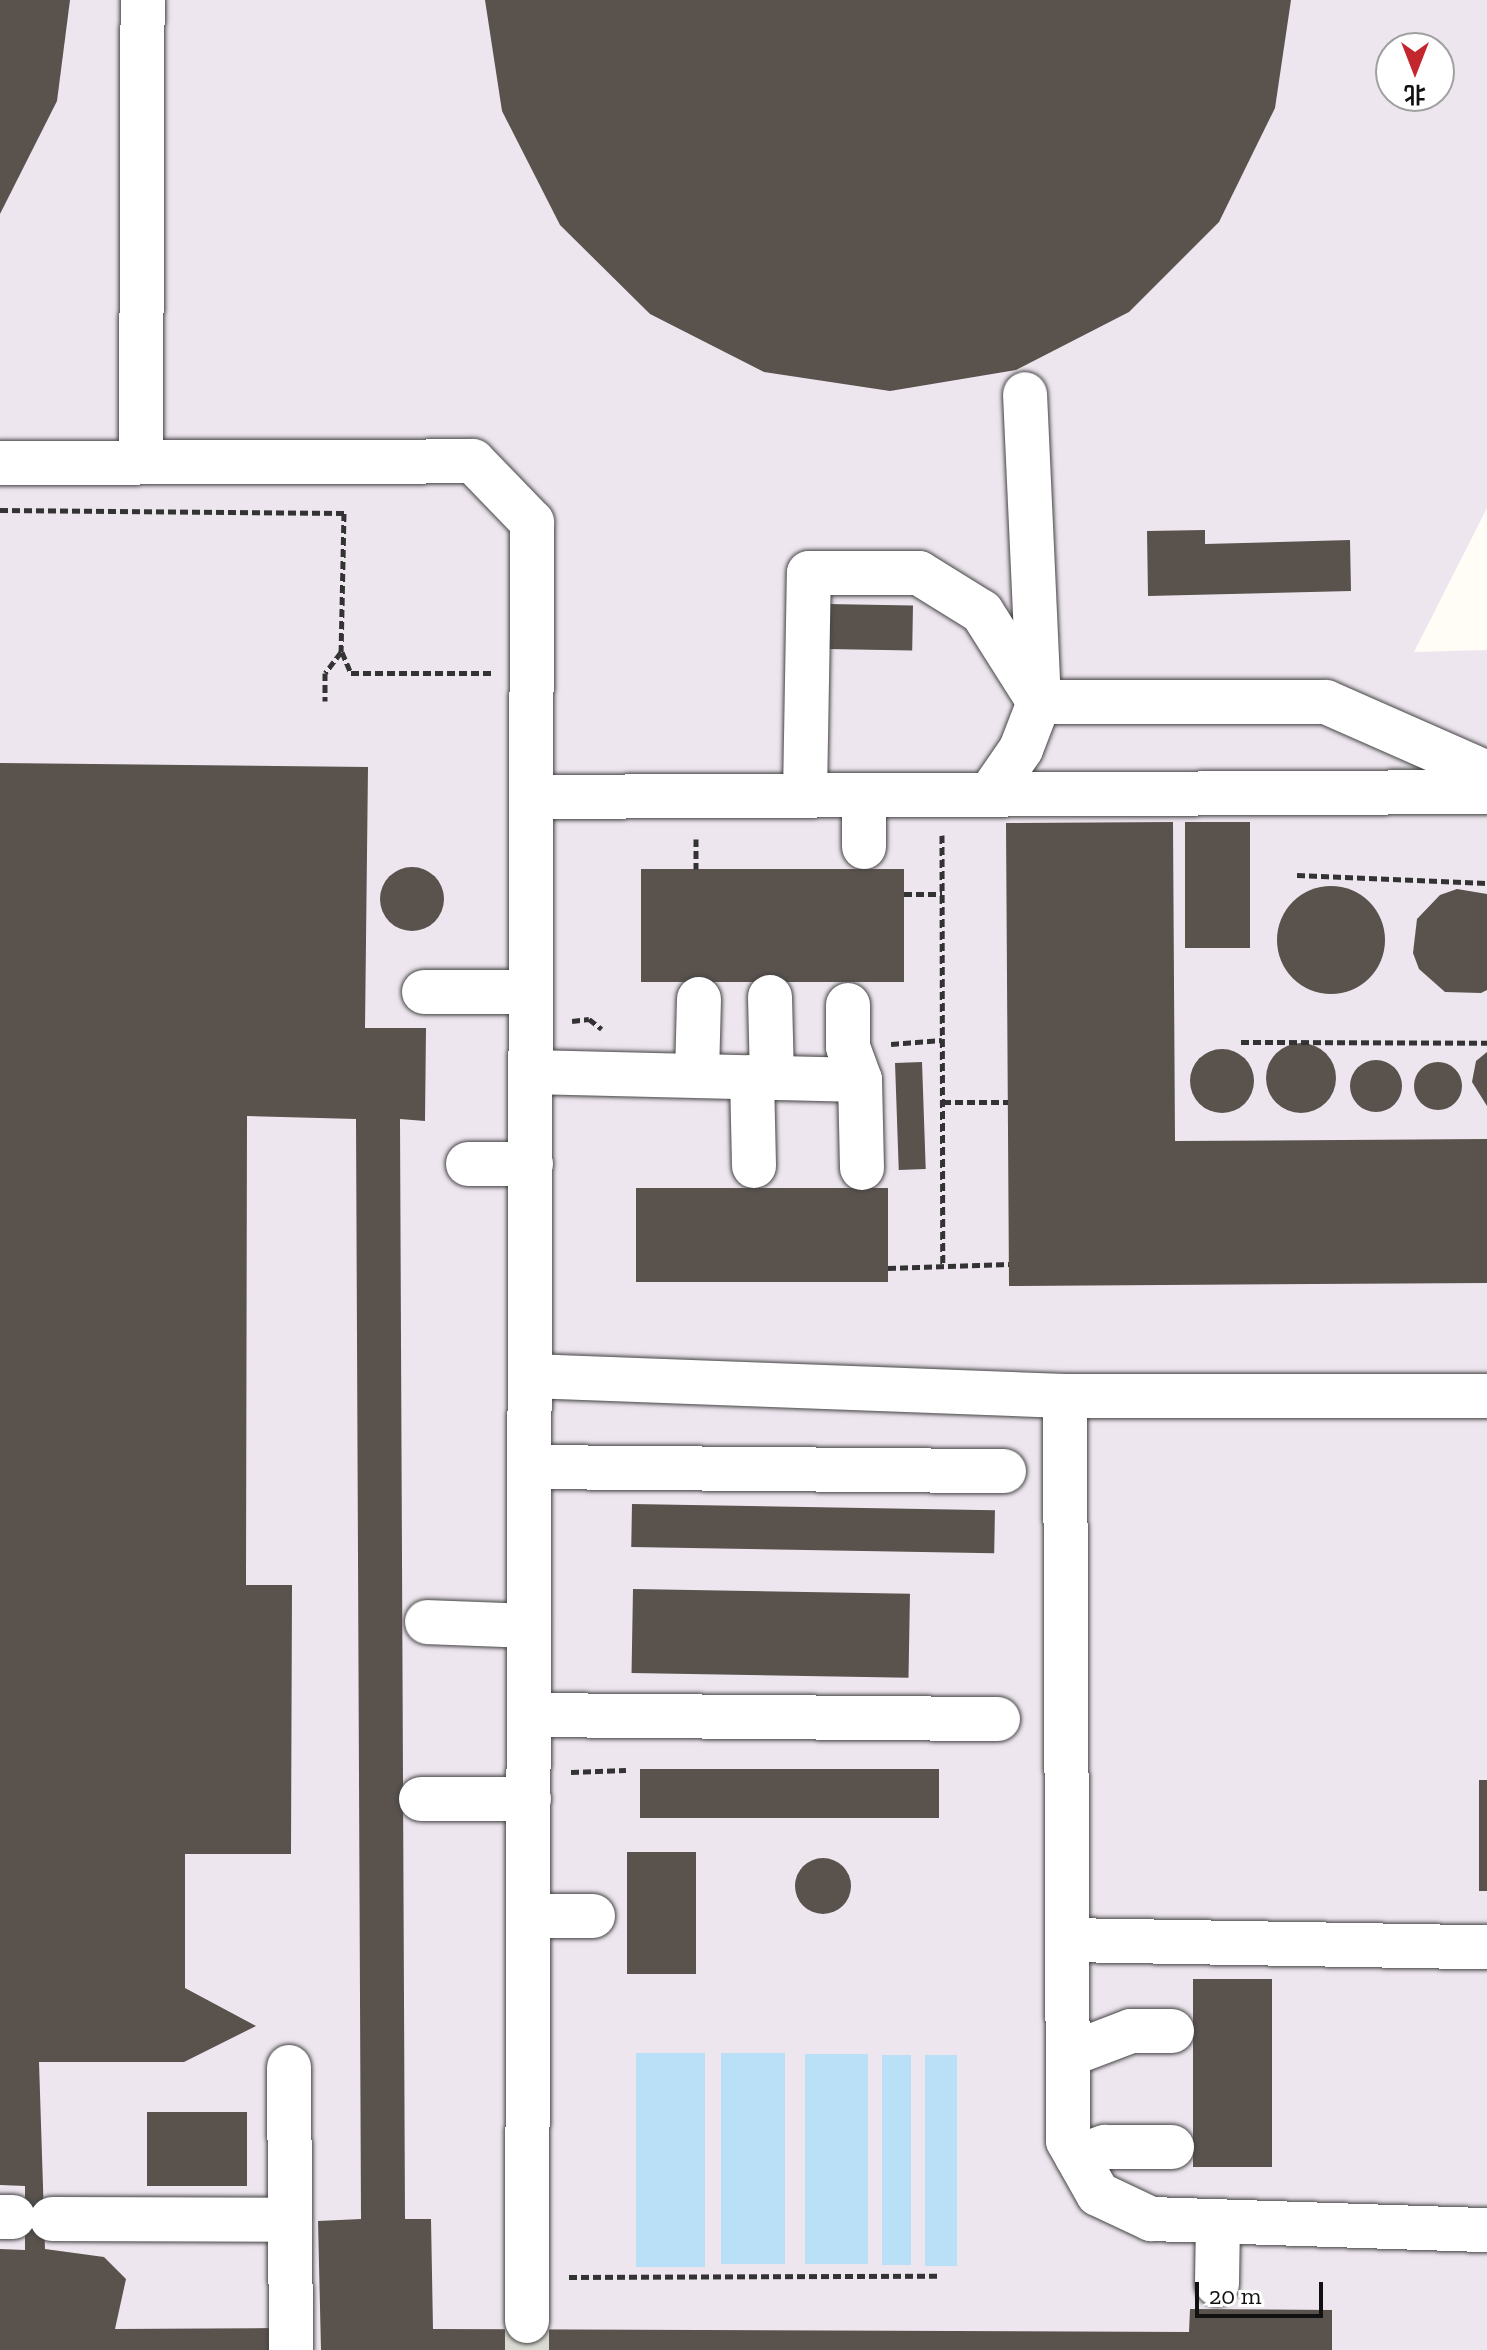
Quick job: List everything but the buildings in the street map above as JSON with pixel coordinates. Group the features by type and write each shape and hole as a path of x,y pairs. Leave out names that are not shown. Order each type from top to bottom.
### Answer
{"lane":[{"path":"141,462 143,0"},
{"path":"990,794 1021,749 1039,702 1025,394"},
{"path":"0,463 473,461 532,522 527,2321"},
{"path":"805,795 809,573 919,573 982,612 1039,702"},
{"path":"1039,702 1326,702 1487,773"},
{"path":"531,797 1487,792"},
{"path":"864,795 864,847"},
{"path":"424,992 531,992"},
{"path":"754,1166 770,997"},
{"path":"697,1075 699,999"},
{"path":"848,1005 848,1047 860,1080 862,1168"},
{"path":"531,1072 860,1080"},
{"path":"468,1164 531,1164"},
{"path":"530,1376 1065,1396 1487,1396"},
{"path":"1065,1396 1068,2141 1098,2194 1151,2219 1487,2230"},
{"path":"529,1467 1004,1471"},
{"path":"427,1622 529,1626"},
{"path":"529,1715 998,1719"},
{"path":"421,1799 529,1786"},
{"path":"528,1916 593,1916"},
{"path":"1067,1940 1487,1947"},
{"path":"1068,2055 1131,2031 1172,2031"},
{"path":"289,2067 291,2350"},
{"path":"1077,2157 1105,2147 1172,2147"},
{"path":"22,2217 290,2220"},
{"path":"1217,2284 1218,2221"}],"path":[{"path":"0,510 344,513 341,652 351,673 532,673"},
{"path":"325,701 325,673 341,652"},
{"path":"942,794 943,1266"},
{"path":"1297,875 1487,883"},
{"path":"904,894 942,894"},
{"path":"1241,1042 1487,1043"},
{"path":"943,1102 1008,1102"},
{"path":"888,1268 1009,1264"},
{"path":"529,1786 626,1770"},
{"path":"528,2277 937,2276"}],"shaded area":[{"path":"0,0 1487,0 1487,508 1414,652 1487,650 1487,2350 0,2350"}],"water":[{"path":"636,2053 705,2053 705,2267 636,2267"},
{"path":"721,2053 785,2053 785,2264 721,2264"},
{"path":"805,2054 868,2054 868,2264 805,2264"},
{"path":"882,2055 911,2055 911,2265 882,2265"},
{"path":"925,2055 957,2055 957,2266 925,2266"}],"tunnel":[{"path":"527,2321 527,2350"}]}
